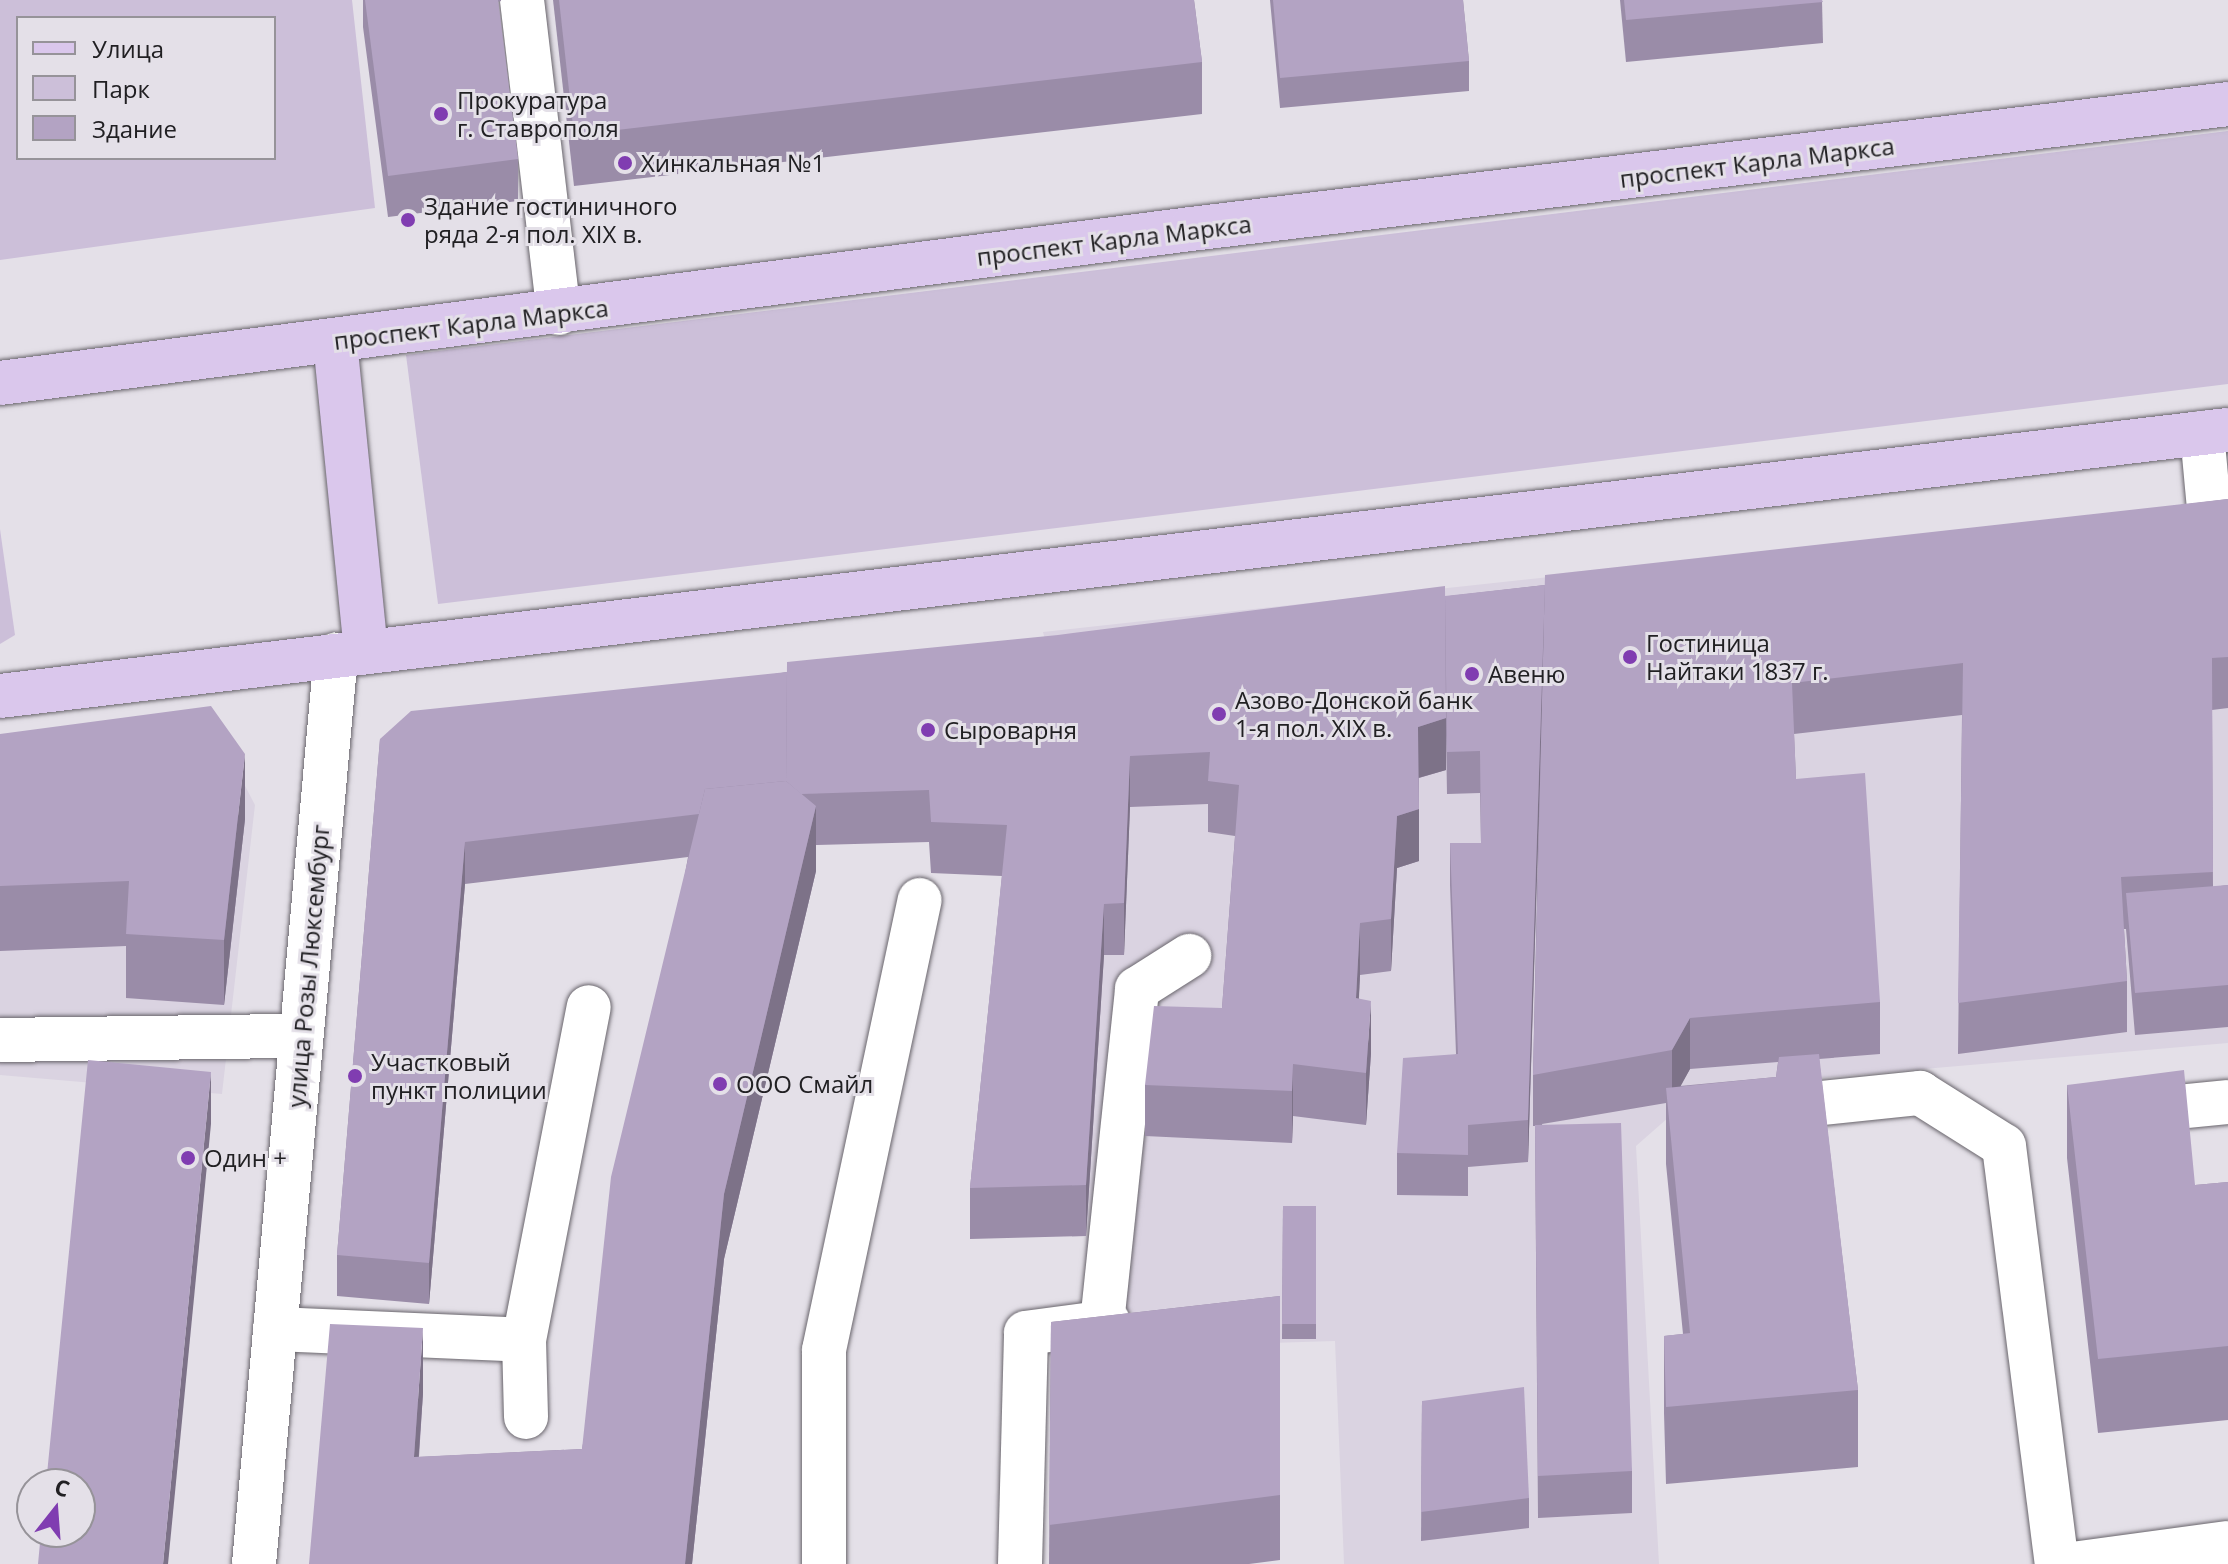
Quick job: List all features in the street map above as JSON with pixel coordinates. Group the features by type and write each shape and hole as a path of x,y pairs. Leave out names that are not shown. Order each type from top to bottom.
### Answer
{"main road":[{"name":"проспект Карла Маркса","path":"0,383 1191,229 2228,104"},
{"path":"335,341 351,653"},
{"path":"0,696 2215,432"}],"street":[{"path":"522,0 559,313"},
{"path":"2213,552 2215,432"},
{"name":"улица Розы Люксембург","path":"254,1564 301,1036 351,653"},
{"path":"824,1564 824,1350 920,900"},
{"path":"1102,1323 1137,989 1189,956"},
{"path":"526,1417 524,1340 589,1007"},
{"path":"0,1040 301,1036"},
{"path":"1723,1113 1920,1093 2004,1146 2057,1564"},
{"path":"2120,1112 2228,1102"},
{"path":"1020,1564 1026,1333 1147,1317"},
{"path":"275,1329 524,1340"},
{"path":"2072,1564 2228,1543"}],"shaded area":[{"path":"2228,503 2228,1043 1702,1088 1636,1146 1659,1564 1344,1564 1335,1341 1084,1349 1086,1236 1104,955 1124,954 1130,808 1057,687 1043,632"},
{"path":"0,758 242,780 255,805 222,1094 0,1075"}],"green space":[{"path":"0,0 352,0 375,208 0,260"},
{"path":"2228,131 2228,384 438,604 406,355"},
{"path":"0,529 15,635 0,644"}],"building":[{"name":"Прокуратура г. Ставрополя","path":"365,0 498,0 518,159 388,176"},
{"path":"559,0 1194,0 1202,62 574,135"},
{"path":"1273,0 1463,0 1469,61 1280,78"},
{"path":"1624,0 1822,0 1823,2 1626,20"},
{"path":"2228,499 2228,657 2212,658 2213,872 2121,877 2127,981 1958,1003 1963,663 1792,683 1796,779 1865,773 1880,1002 1690,1018 1672,1050 1533,1075 1545,575"},
{"path":"1545,585 1528,1120 1468,1125 1468,1155 1397,1153 1403,1058 1458,1054 1450,843 1481,843 1480,751 1447,752 1445,596"},
{"path":"1445,586 1446,718 1418,727 1419,809 1397,816 1391,919 1360,923 1356,998 1371,1001 1366,1073 1293,1064 1292,1091 1145,1085 1154,1006 1222,1008 1239,785 1208,781 1210,752 1130,756 1124,903 1104,904 1086,1185 970,1188 1007,825 931,822 929,790 801,794 786,781 787,662 1058,635"},
{"path":"787,672 786,781 705,789 699,814 465,842 429,1263 337,1255 380,739 411,711"},
{"path":"211,706 245,754 224,940 126,934 129,881 0,886 0,734"},
{"path":"786,781 816,806 724,1194 685,1564 309,1564 330,1324 423,1328 414,1457 582,1449 611,1177 705,789"},
{"path":"2228,885 2228,985 2135,993 2126,893"},
{"path":"1819,1054 1858,1390 1666,1407 1664,1336 1690,1333 1666,1088 1776,1077 1779,1057"},
{"path":"88,1060 211,1072 163,1564 38,1564 40,1548 96,1548 96,1468 48,1468"},
{"path":"2184,1070 2195,1185 2228,1182 2228,1346 2098,1359 2067,1085"},
{"path":"1621,1123 1632,1471 1538,1476 1535,1125"},
{"path":"1283,1206 1316,1206 1316,1324 1282,1324"},
{"path":"1280,1296 1280,1495 1049,1525 1051,1322"},
{"path":"1524,1387 1529,1498 1421,1512 1422,1401"}],"place":[{"name":"Прокуратура г. Ставрополя","path":"441,114"},
{"name":"Хинкальная №1","path":"625,163"},
{"name":"Здание гостиничного ряда 2-я пол. XIX в.","path":"408,220"},
{"name":"Гостиница Найтаки 1837 г.","path":"1630,657"},
{"name":"Авеню","path":"1472,674"},
{"name":"Азово-Донской банк 1-я пол. XIX в.","path":"1219,714"},
{"name":"Сыроварня","path":"928,730"},
{"name":"Участковый пункт полиции","path":"355,1076"},
{"name":"ООО Смайл","path":"720,1084"},
{"name":"Один +","path":"188,1158"}]}
